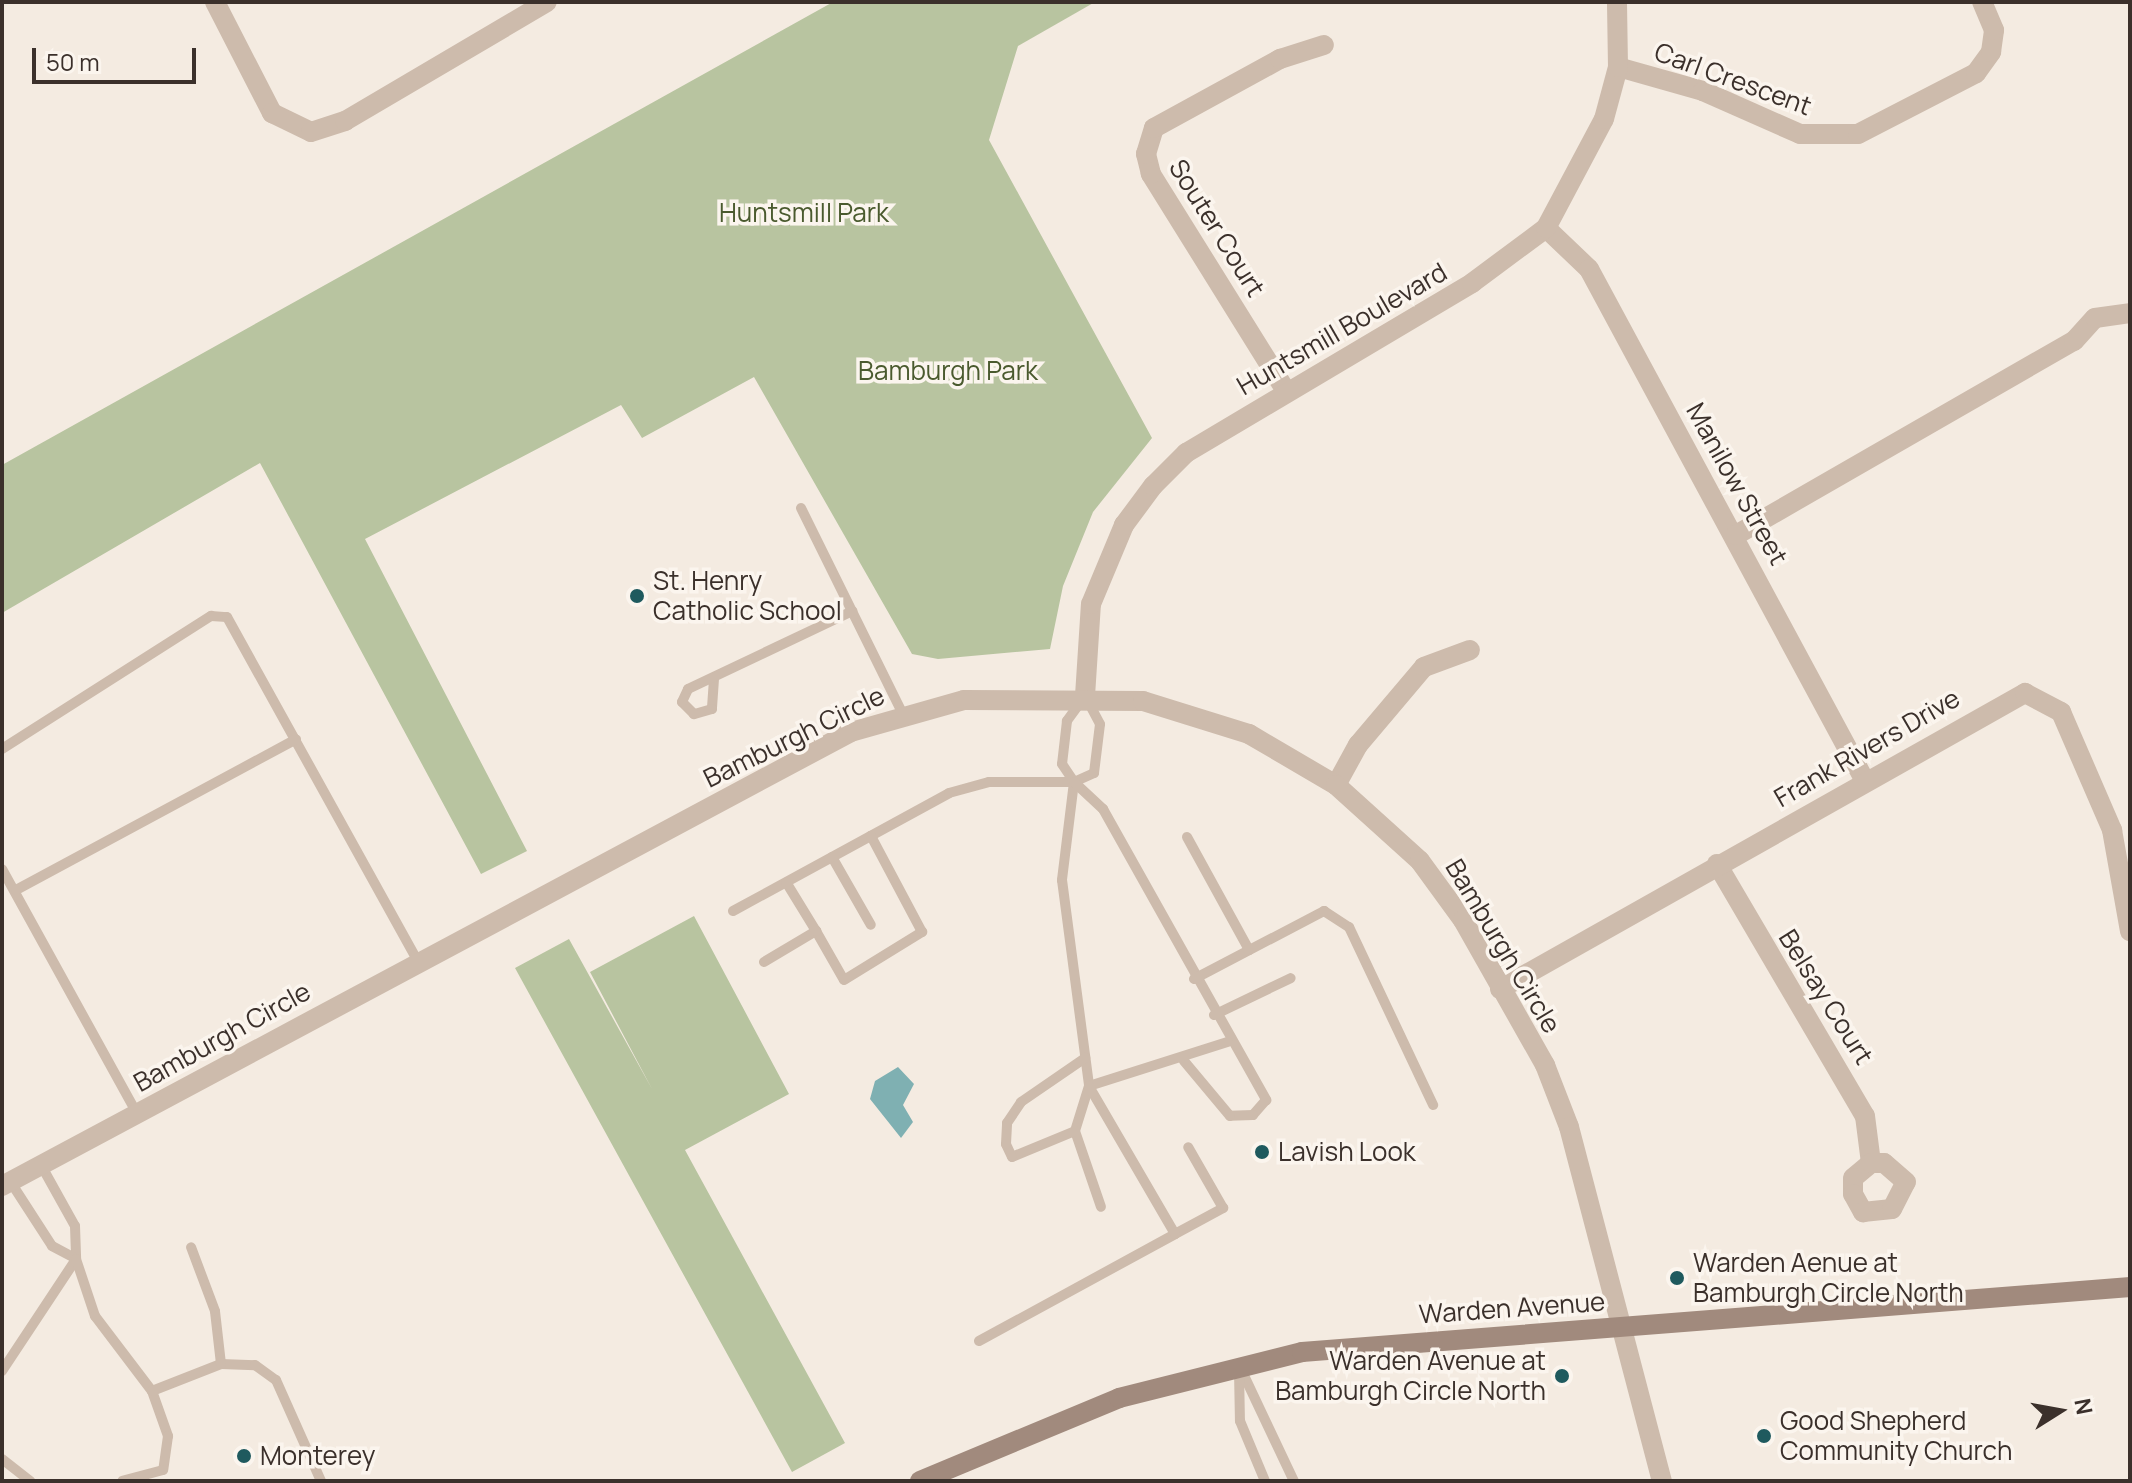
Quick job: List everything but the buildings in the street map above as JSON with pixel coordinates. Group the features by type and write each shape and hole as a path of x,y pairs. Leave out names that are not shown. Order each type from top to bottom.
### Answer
{"main road":[{"name":"Warden Avenue","path":"920,1481 1119,1398 1239,1365 1302,1352 2130,1287"}],"street":[{"path":"215,2 272,113 311,132 345,121 547,2"},
{"name":"Huntsmill Boulevard","path":"1085,696 1091,604 1124,525 1186,453 1472,283 1546,228 1604,119 1618,67 1617,2"},
{"name":"Carl Crescent","path":"1618,67 1703,91 1800,134 1858,134 1976,73 1991,52 1994,30 1982,2"},
{"name":"Souter Court","path":"1286,391 1151,174 1146,148 1154,128 1280,59 1324,45"},
{"name":"Manilow Street","path":"1546,228 1589,269 1736,535 1864,779"},
{"path":"1736,535 2074,341 2095,318 2130,313"},
{"path":"1336,785 1358,745 1424,667 1470,650"},
{"name":"Frank Rivers Drive","path":"1500,989 2011,696 2037,695 2053,703 2112,830 2130,931"},
{"name":"Bamburgh Circle","path":"6,1184 851,732 902,712 964,700 1085,696 1215,720 1336,785 1420,861 1545,1065 1569,1127 1624,1326 1662,1481"},
{"name":"Belsay Court","path":"1717,864 1852,1088 1865,1116 1871,1163"}],"lane":[{"path":"801,508 902,712"},
{"path":"714,679 852,611"},
{"path":"2,749 211,616 237,625 418,962"},
{"path":"733,911 949,793 989,782 1074,782 1094,773 1100,724 1085,696 1067,721 1062,764 1074,782 1103,809 1228,1042 1266,1100 1253,1115 1230,1116 1184,1061"},
{"path":"16,890 296,739"},
{"path":"1074,782 1062,880 1089,1086 1175,1234"},
{"path":"786,882 844,980 922,932 871,836"},
{"path":"1187,837 1249,950"},
{"path":"832,857 871,925"},
{"name":"Bamburgh Circle","path":"2,869 137,1114"},
{"path":"1194,979 1324,911 1349,927 1433,1105"},
{"path":"764,962 816,931"},
{"path":"1214,1015 1291,978"},
{"path":"1089,1086 1184,1061 1228,1042"},
{"path":"1075,1131 1012,1157 1006,1144 1007,1123 1021,1102 1085,1058"},
{"path":"1089,1086 1075,1131 1101,1207"},
{"path":"979,1341 1223,1208 1188,1147"},
{"path":"41,1165 75,1226 76,1259 95,1316 152,1391 168,1436 161,1475 122,1481"},
{"path":"6,1184 52,1246 76,1259"},
{"path":"191,1247 215,1311 221,1364"},
{"path":"2,1371 76,1259"},
{"path":"152,1391 221,1364 255,1365 276,1380 321,1481"},
{"path":"1239,1365 1240,1421 1265,1481"},
{"path":"1239,1365 1294,1481"},
{"path":"2,1459 30,1481"}],"green space":[{"name":"Huntsmill Park","path":"833,2 1095,2 1018,46 989,140 1152,438 1093,512 1063,586 1050,649 938,659 912,654 754,377 642,438 621,405 365,539 527,851 481,874 260,463 2,613 2,465"},
{"path":"694,916 789,1094 685,1150 845,1443 792,1472 515,968 569,939 652,1089 590,972"}],"water":[{"path":"898,1067 914,1084 903,1105 913,1122 901,1138 870,1099 875,1081"}],"place":[{"name":"St. Henry Catholic School","path":"637,596"},
{"name":"Lavish Look","path":"1262,1152"},
{"name":"Warden Aenue at Bamburgh Circle North","path":"1677,1278"},
{"name":"Warden Avenue at Bamburgh Circle North","path":"1562,1376"},
{"name":"Good Shepherd Community Church","path":"1764,1436"},
{"name":"Monterey","path":"244,1456"}],"park label":[{"name":"Bamburgh Park","path":"948,371"}]}
